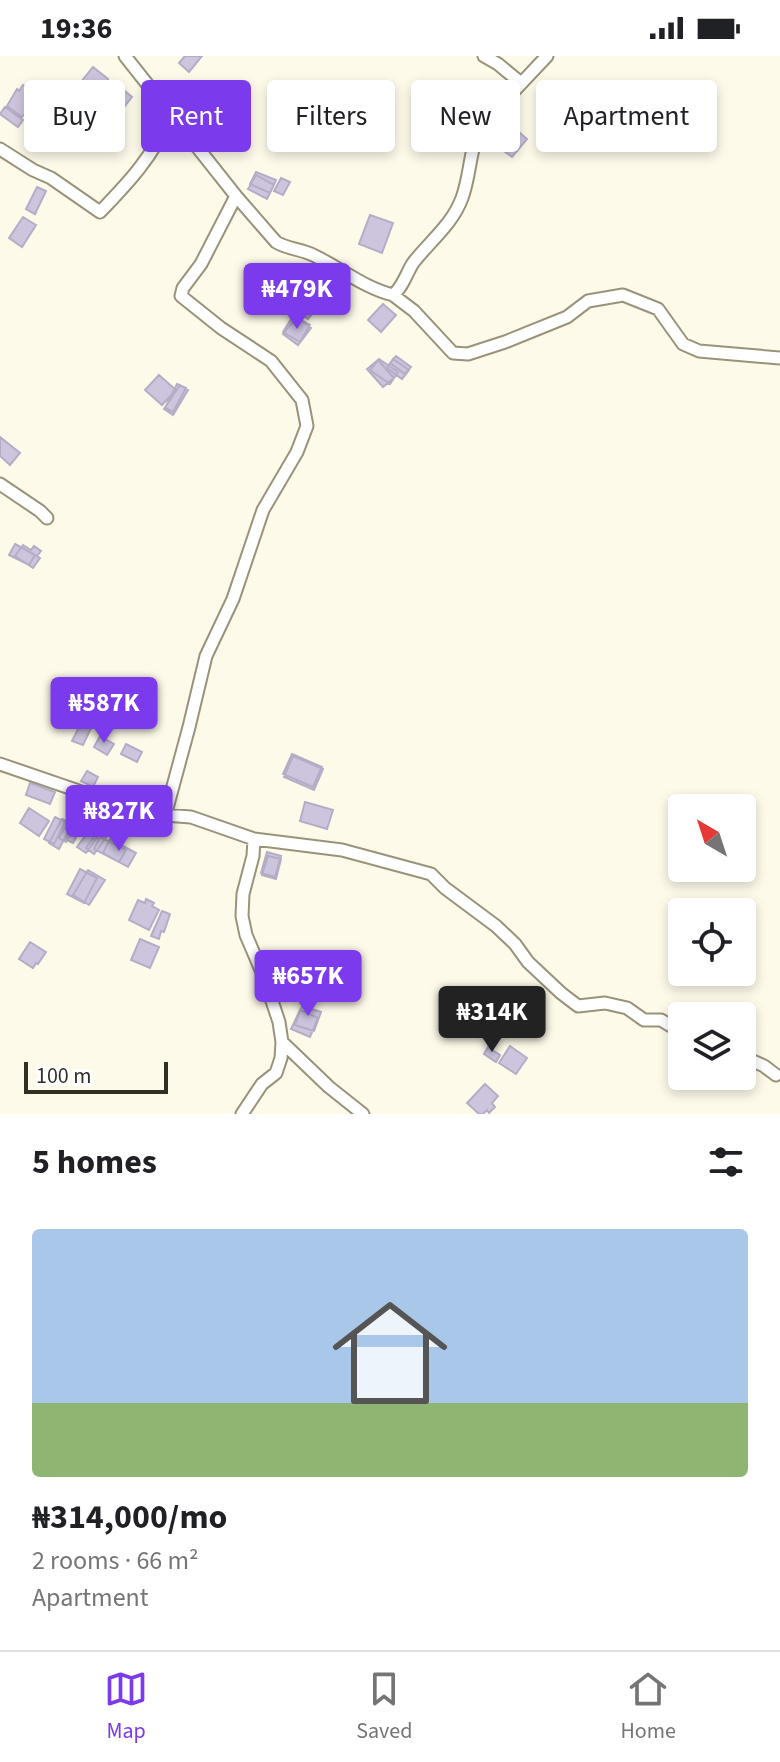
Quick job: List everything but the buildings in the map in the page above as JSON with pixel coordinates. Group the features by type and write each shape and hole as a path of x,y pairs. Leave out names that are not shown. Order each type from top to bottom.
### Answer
{"street":[{"path":"125,56 143,80"},
{"path":"484,56 521,83"},
{"path":"393,295 418,257 440,235 462,199 482,125 547,56"},
{"path":"0,149 51,178 100,212 134,177 152,152"},
{"path":"200,152 276,242 313,255 339,271 393,295 414,311 453,353 468,354 488,348 567,317 588,301 623,295 658,309 683,344 699,351 780,358"},
{"path":"164,815 206,656 233,599 263,510 297,452 307,426 302,400 271,361 221,328 181,296 236,196"},
{"path":"0,484 47,518"},
{"path":"0,764 106,802 160,817 191,817 254,839 342,850 431,874 496,926 528,962 578,1006 605,1003 627,1008 644,1020 661,1020 668,1024"},
{"path":"242,1114 262,1084 276,1073 282,1042 279,1022 246,935 242,916 254,839"},
{"path":"282,1042 329,1087 363,1114"},
{"path":"756,1062 776,1075"}]}
